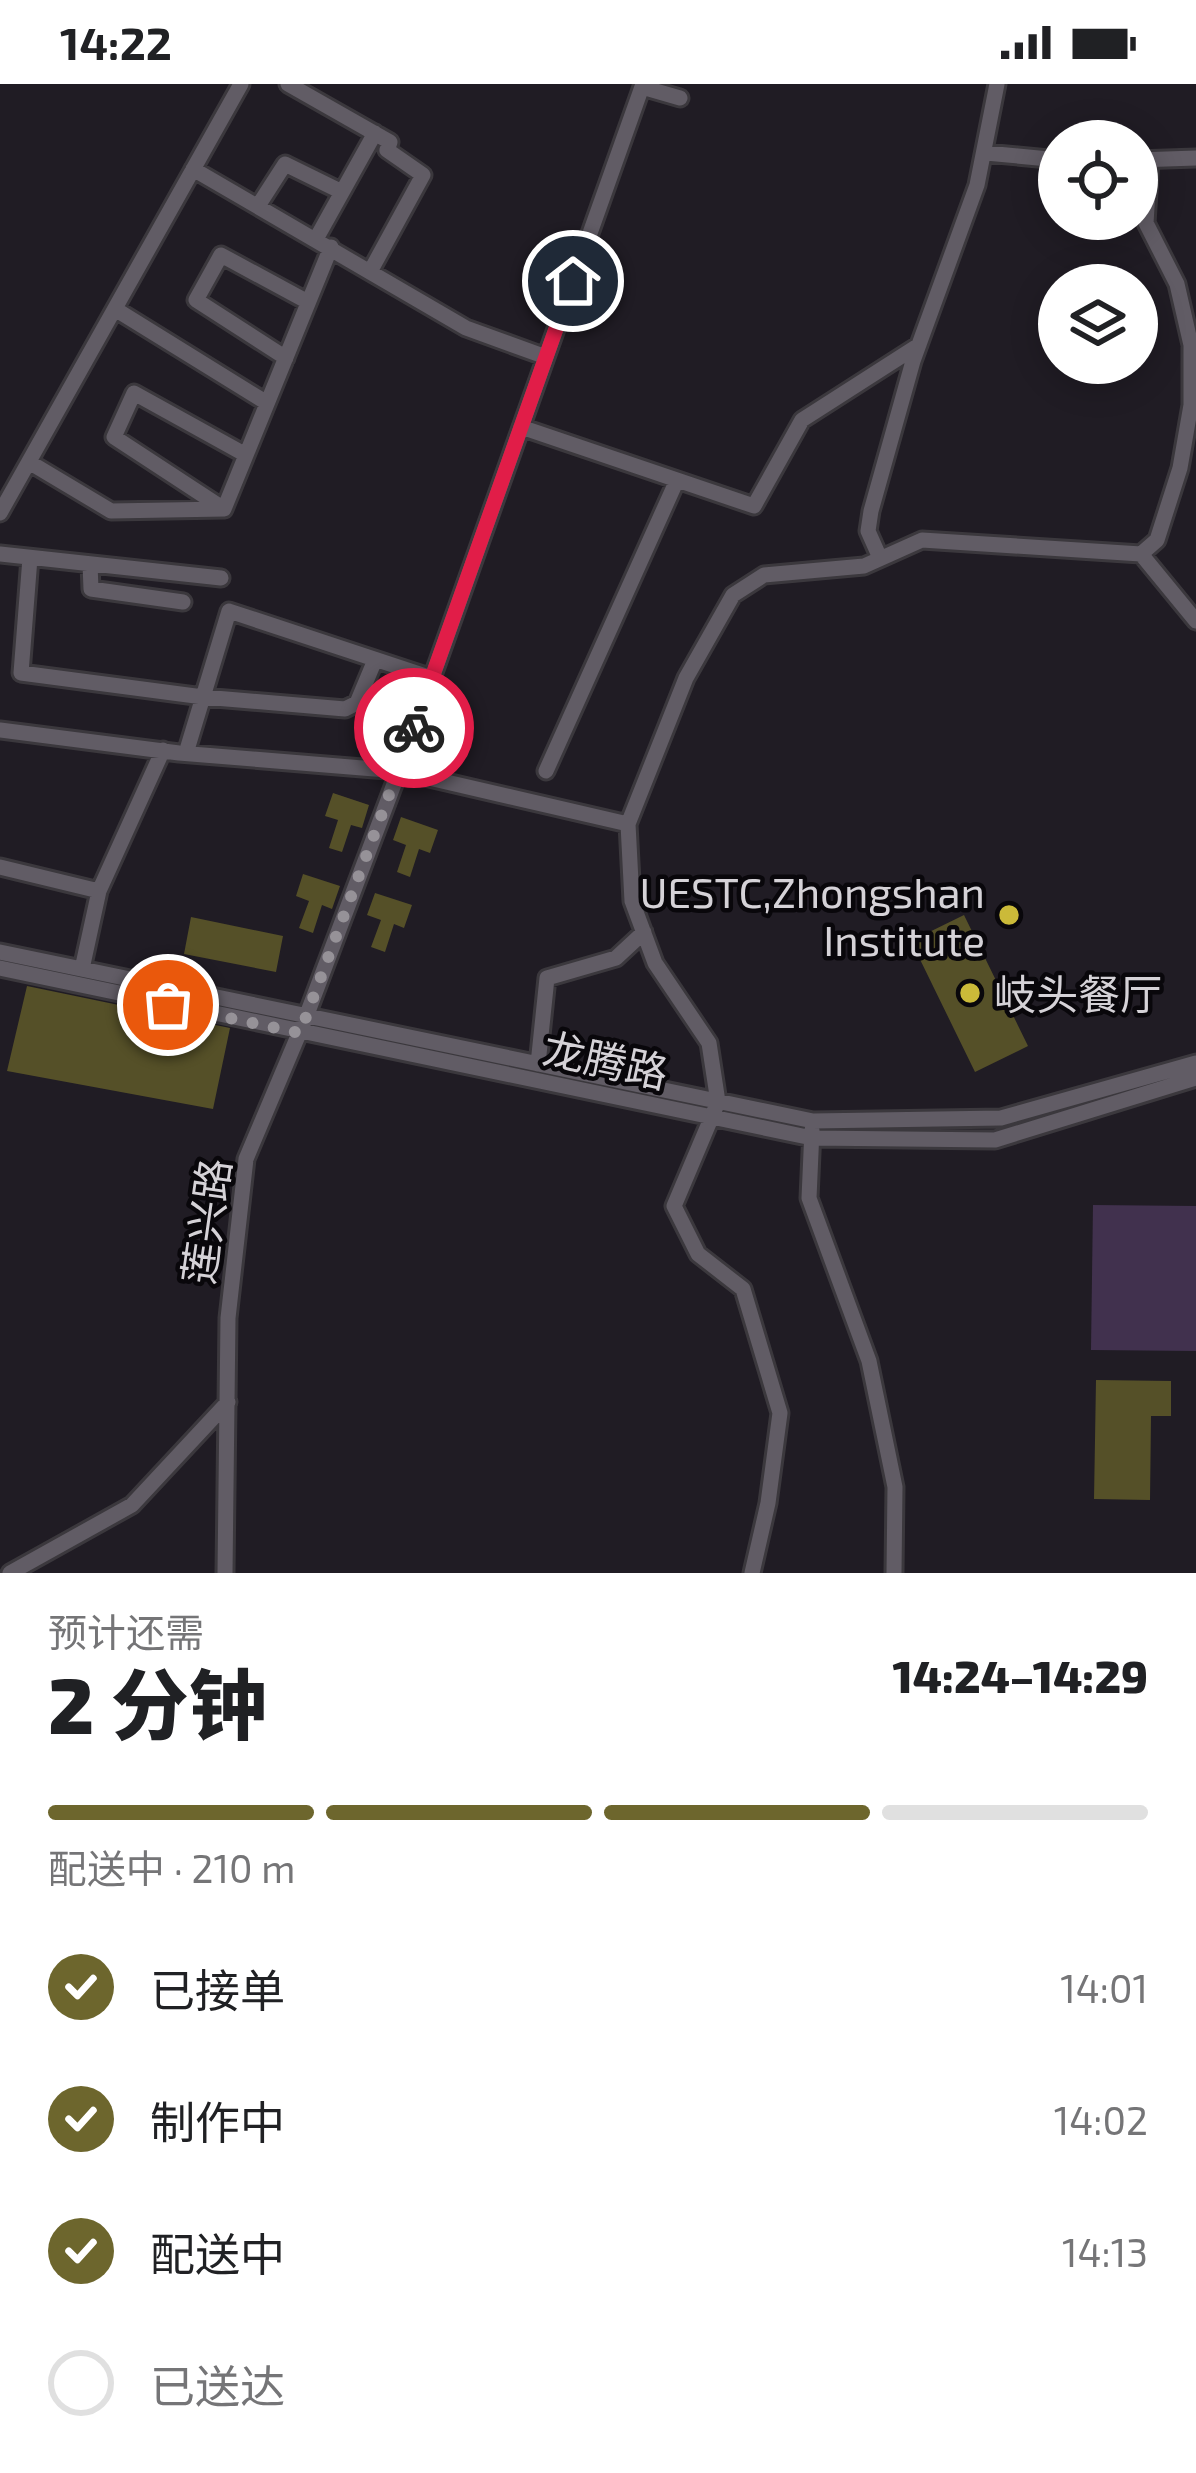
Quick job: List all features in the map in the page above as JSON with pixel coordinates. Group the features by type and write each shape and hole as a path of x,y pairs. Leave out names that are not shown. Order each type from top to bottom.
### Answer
{"street":[{"path":"0,513 241,84"},
{"path":"288,84 390,142 387,150 423,176 371,270"},
{"path":"880,558 868,531 920,344 986,153 997,84"},
{"path":"642,86 680,98"},
{"name":"莲兴路","path":"225,1573 228,1318 245,1159 303,1025 398,771 642,86"},
{"path":"224,509 308,302 342,192 375,133"},
{"path":"986,153 1038,158"},
{"path":"1158,159 1196,158"},
{"path":"258,206 284,164 342,192"},
{"path":"193,169 466,328 546,357"},
{"path":"752,1573 768,1503 779,1413 743,1289 698,1254 674,1206 715,1110 709,1043 655,963 632,901 628,824 686,678 733,595 764,575 864,566 922,540 1142,554 1157,540 1180,469 1191,405 1191,345 1177,284 1155,240"},
{"path":"286,358 196,300 221,255 308,302"},
{"path":"115,309 267,403"},
{"path":"521,428 754,506 802,420 920,344"},
{"path":"224,509 114,436 134,393 245,455"},
{"path":"28,462 111,511 224,509"},
{"path":"546,771 677,480"},
{"path":"0,554 220,578"},
{"path":"1142,554 1196,621"},
{"path":"30,558 21,673 203,698 345,709 357,703 375,660"},
{"path":"91,564 92,589 183,602"},
{"path":"186,753 229,611 432,678"},
{"path":"0,730 163,751 398,771 628,824"},
{"path":"82,970 99,891 163,751"},
{"path":"0,867 99,891"},
{"path":"538,1064 548,978 616,958 644,932"},
{"name":"龙腾路","path":"0,952 303,1025 538,1064 715,1110"},
{"name":"龙腾路","path":"0,968 812,1130 995,1140 1196,1078"},
{"name":"龙腾路","path":"812,1130 1001,1118 1196,1064"},
{"path":"812,1130 809,1198 868,1361 896,1487 894,1573"},
{"path":"10,1573 132,1505 228,1402"}],"shaded area":[{"path":"1093,1205 1196,1206 1196,1351 1091,1350"}],"building":[{"path":"333,793 369,805 362,828 351,825 342,852 329,848 338,820 325,816"},
{"path":"401,817 438,830 430,853 419,849 410,877 397,872 406,845 393,840"},
{"path":"303,874 340,886 332,909 322,905 313,933 299,928 309,901 296,896"},
{"path":"375,893 412,905 404,928 394,924 385,952 371,947 381,920 367,915"},
{"name":"岐头餐厅","path":"964,915 1028,1046 975,1072 911,941"},
{"path":"191,917 283,936 276,972 184,954"},
{"path":"27,986 230,1028 213,1109 7,1071"},
{"path":"1096,1380 1171,1381 1171,1416 1151,1416 1150,1500 1094,1499"}],"way so far":[{"path":"168,1005 300,1033 414,728"}],"place":[{"name":"UESTC,Zhongshan Institute","path":"1009,915"},
{"name":"岐头餐厅","path":"970,993"}],"route":[{"path":"414,728 573,281"}]}
